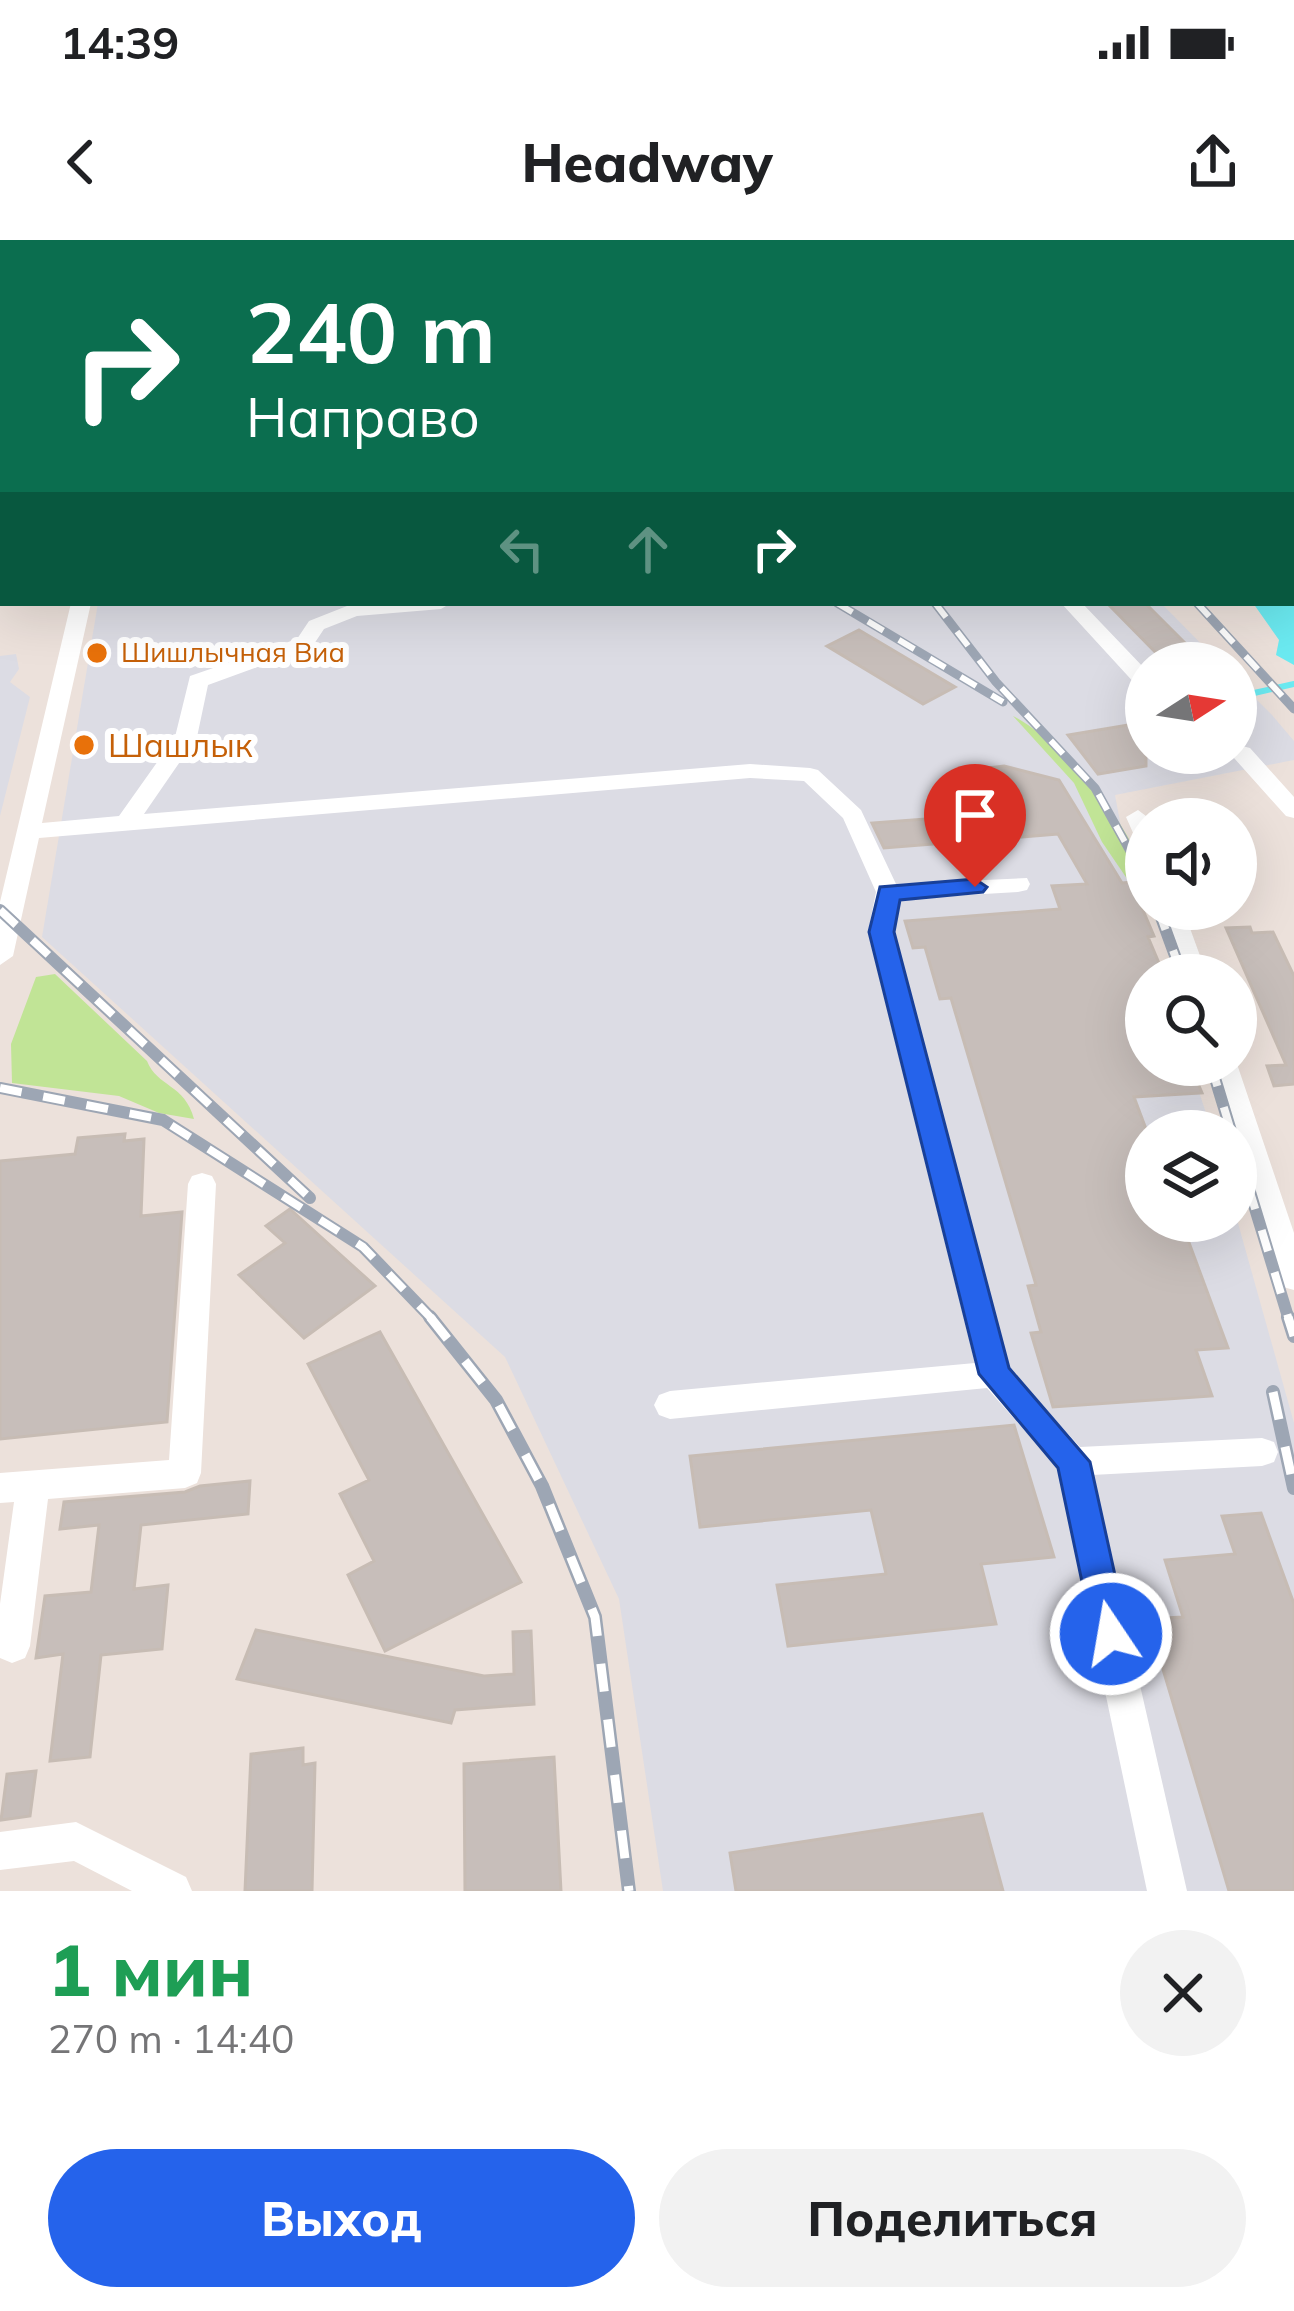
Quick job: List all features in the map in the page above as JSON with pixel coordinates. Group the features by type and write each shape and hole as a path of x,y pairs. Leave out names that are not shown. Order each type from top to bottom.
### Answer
{"street":[{"path":"0,956 81,606"},
{"path":"126,824 186,737 198,681 305,643 316,625 354,606"},
{"path":"1074,606 1125,660"},
{"path":"1257,770 1294,811"},
{"path":"32,831 750,771 810,776 853,815 889,892 881,932 994,1374 1073,1462 1167,1891"},
{"path":"889,892 1018,884"},
{"path":"1232,1086 1294,1278"},
{"path":"12,1646 16,1487 185,1473 202,1184"},
{"path":"670,1405 994,1374"},
{"path":"1073,1462 1262,1452"},
{"path":"0,1852 76,1841 172,1891"}],"shaded area":[{"path":"97,606 1164,606 1199,642 1125,642 1125,774 1222,774 1115,795 1125,849 1125,930 1151,930 1154,936 1148,938 1148,954 1125,954 1125,1086 1197,1086 1205,1110 1125,1110 1125,1242 1243,1242 1294,1423 1294,1891 663,1891 619,1599 505,1357 42,937"},
{"path":"16,654 19,669 10,682 30,697 0,816 0,656"},
{"path":"1257,700 1294,741 1294,760 1257,767"}],"green space":[{"path":"1013,716 1053,745 1114,815 1125,833 1125,876 1102,842 1074,783"},
{"path":"55,974 178,1092 194,1119 159,1113 119,1096 12,1083 11,1044 36,977"}],"water":[{"path":"1255,606 1294,606 1294,665 1276,655 1279,640"}],"building":[{"path":"1110,606 1148,606 1184,642 1145,642"},
{"path":"859,630 955,687 923,704 827,646"},
{"path":"1125,726 1125,770 1098,774 1068,735"},
{"path":"1004,766 1059,780 1125,883 1125,930 1151,930 1154,936 1148,937 1155,954 1125,954 1125,1086 1199,1086 1202,1093 1134,1097 1139,1110 1125,1110 1125,1242 1189,1242 1228,1348 1196,1350 1212,1396 1053,1407 1031,1333 1041,1332 1028,1286 1036,1285 951,998 940,999 925,947 913,948 905,921 1060,909 1052,886 1087,884 1058,834 884,848 872,823 979,815 956,772"},
{"path":"1227,930 1273,932 1294,976 1294,1084 1274,1086 1267,1066 1286,1065 1257,999 1257,954 1237,954"},
{"path":"125,1134 124,1141 144,1139 141,1216 182,1212 167,1422 0,1439 0,1161 75,1154 78,1138"},
{"path":"290,1209 375,1286 304,1338 239,1275 285,1243 266,1226"},
{"path":"380,1332 521,1582 385,1651 348,1575 374,1561 340,1494 369,1480 308,1364"},
{"path":"1014,1425 1054,1557 981,1564 996,1624 788,1646 777,1585 886,1574 871,1510 700,1527 690,1456"},
{"path":"250,1481 248,1514 141,1525 134,1589 168,1585 162,1649 101,1655 90,1757 50,1761 63,1654 36,1658 45,1596 91,1592 99,1525 60,1529 64,1502 185,1492"},
{"path":"1261,1513 1294,1604 1294,1891 1229,1891 1148,1619 1183,1617 1165,1560 1235,1554 1222,1516"},
{"path":"256,1630 484,1676 514,1674 513,1632 531,1631 534,1704 455,1710 451,1723 237,1679"},
{"path":"303,1748 303,1765 315,1763 312,1891 245,1891 251,1754"},
{"path":"554,1757 561,1891 465,1891 464,1764"},
{"path":"36,1771 30,1816 1,1820 7,1774"},
{"path":"982,1814 1003,1891 736,1891 730,1853"}],"waterway":[{"path":"1257,692 1294,684"}],"railway":[{"path":"842,606 1003,702"},
{"path":"937,606 996,682 1095,788 1125,842"},
{"path":"1200,606 1294,709"},
{"path":"0,910 310,1198"},
{"path":"1166,930 1174,954"},
{"path":"1217,1086 1225,1110"},
{"path":"0,1088 163,1120 363,1247 433,1320"},
{"path":"1257,1215 1289,1320"},
{"path":"430,1317 496,1400 542,1486 595,1617 629,1891"},
{"path":"1288,1317 1294,1336"},
{"path":"1273,1392 1294,1488"}],"place":[{"name":"Шишлычная Виа","path":"97,653"},
{"name":"Шашлык","path":"84,745"}],"route":[{"path":"975,887 889,892 881,932 994,1374 1073,1462 1111,1634"}]}
